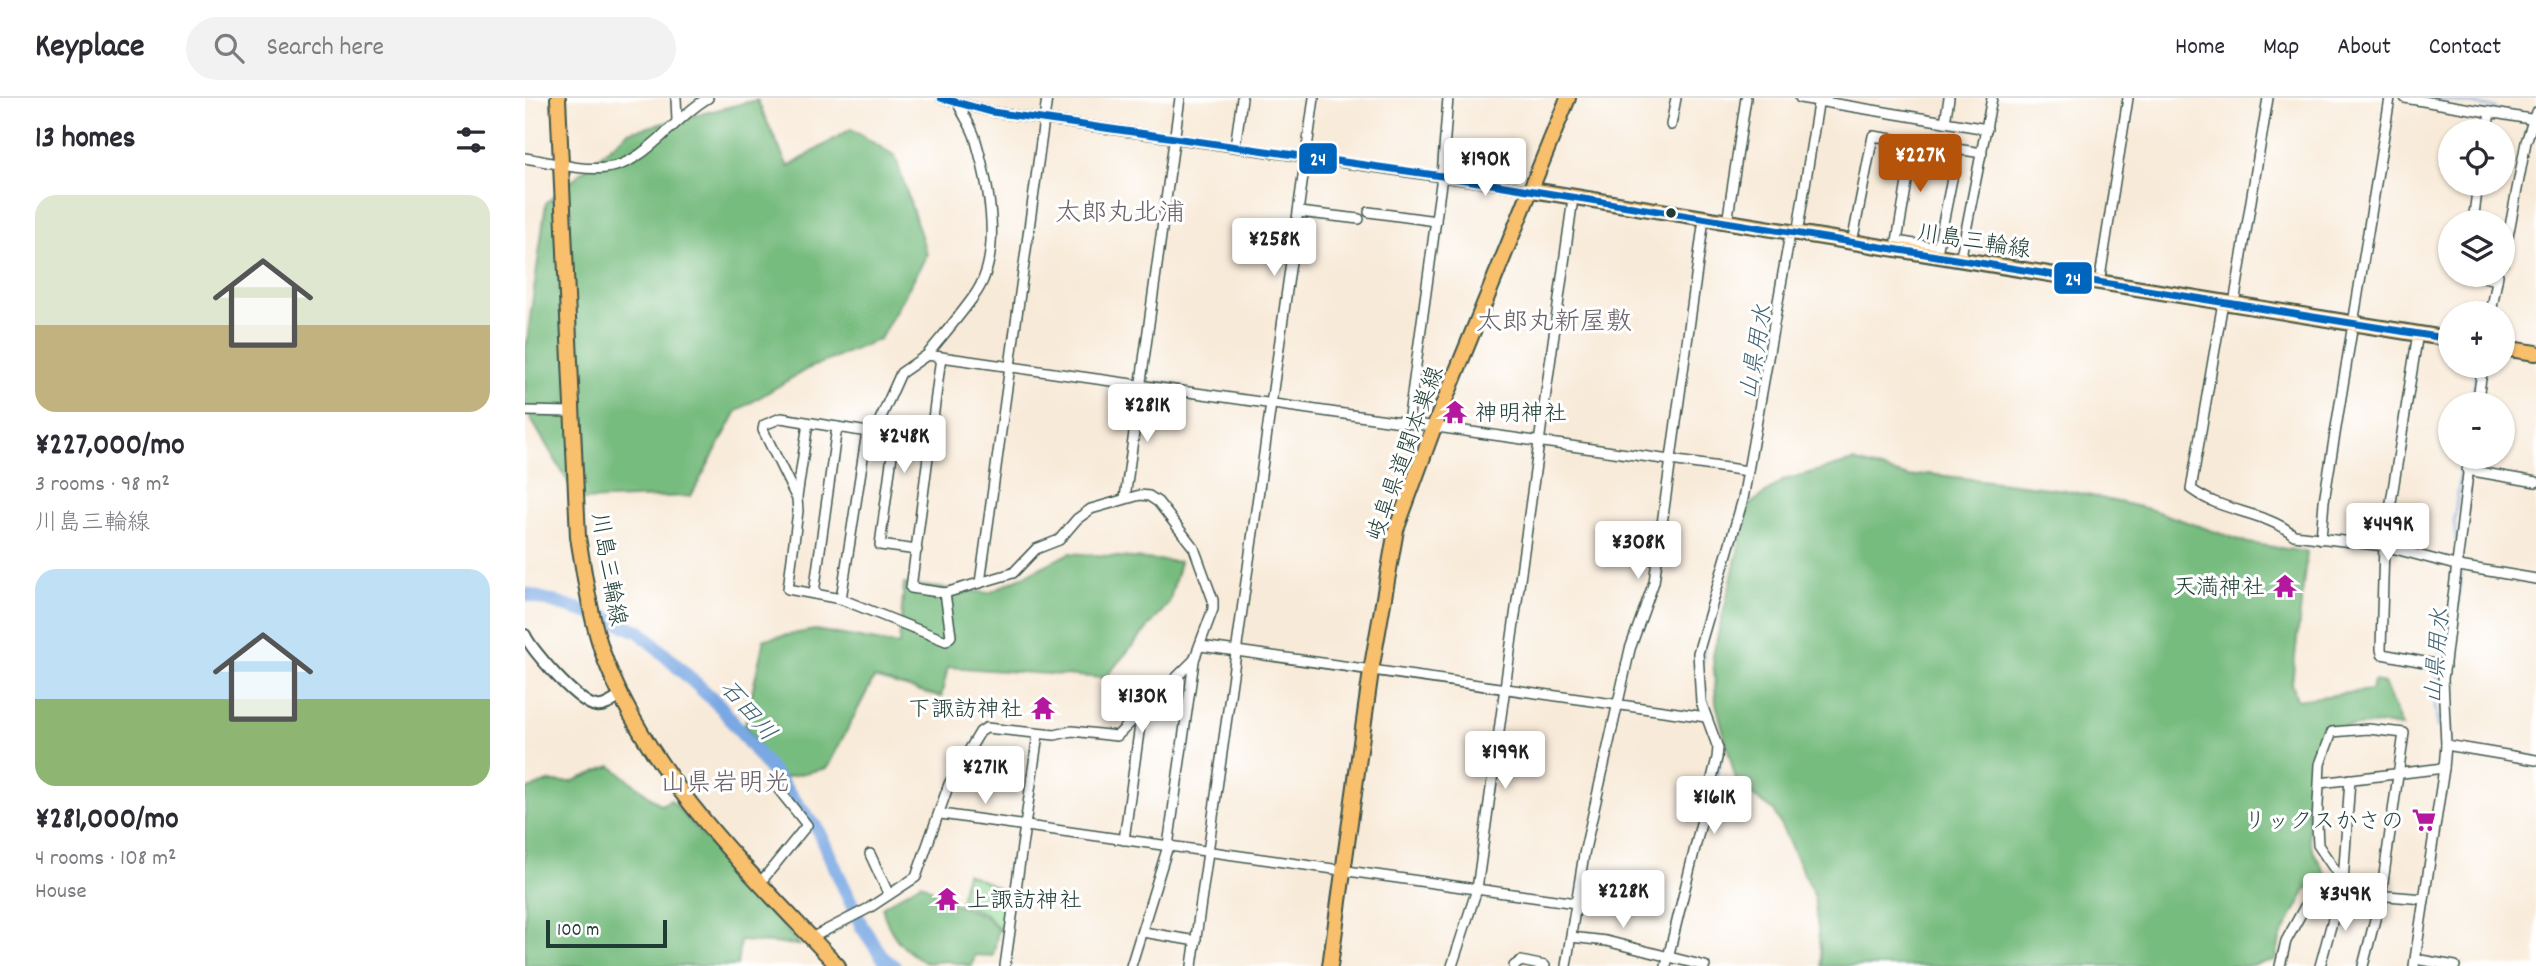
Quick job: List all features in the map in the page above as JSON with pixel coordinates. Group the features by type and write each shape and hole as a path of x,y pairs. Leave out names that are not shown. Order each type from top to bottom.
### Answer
{"main road":[{"name":"川島三輪線","path":"558,98 578,537 594,623 621,696 673,781 760,883 838,966"},
{"name":"岐阜県道関本巣線","path":"1330,966 1371,671 1396,530 1434,427 1568,98"},
{"name":"川島三輪線","path":"1532,190 2438,337"},
{"path":"2515,350 2536,353"}],"street":[{"path":"676,98 677,121"},
{"path":"525,158 610,168 633,158 708,98"},
{"path":"941,98 1044,120 1532,190"},
{"path":"981,583 1047,98"},
{"path":"1125,498 1180,98"},
{"path":"1235,147 1242,98"},
{"path":"1192,966 1314,98"},
{"path":"1408,423 1442,176 1448,98"},
{"path":"1671,125 1676,98"},
{"path":"1727,223 1746,98"},
{"path":"1800,98 1987,129"},
{"path":"1945,122 1949,98"},
{"path":"1961,261 1992,98"},
{"path":"2099,284 2129,98"},
{"path":"2268,98 2191,489 2212,503 2284,525 2294,535 2384,547 2459,566 2536,579"},
{"path":"2321,539 2324,501 2390,98"},
{"path":"2405,98 2535,117 2526,142 2513,210"},
{"path":"1670,962 1718,748 1706,717 1699,685 1700,644 1736,526 1748,471 1816,100"},
{"path":"841,599 870,432 901,373 927,355 975,296 985,275 991,196 977,141 958,102"},
{"path":"2489,119 2490,112"},
{"path":"1852,243 1873,136 1982,153"},
{"path":"1914,141 1896,242 1938,248 1958,149"},
{"path":"1452,966 1477,889 1573,198"},
{"path":"1299,212 1359,219"},
{"path":"1369,212 1436,221"},
{"path":"1566,966 1584,854 1630,649 1654,582 1704,219"},
{"path":"2418,334 2384,547 2382,654 2445,666"},
{"path":"927,355 1748,471"},
{"path":"941,357 911,588 945,593 1013,573 1036,549 1059,540 1077,519 1091,509 1125,498 1149,496 1158,502 1194,548 1213,609 1194,660 1168,846 1131,966"},
{"path":"525,411 571,412"},
{"path":"797,499 763,430 764,425 781,418 892,436 894,440 880,545 917,550"},
{"path":"808,422 788,589 841,599 946,641 951,636 945,593"},
{"path":"814,593 837,427"},
{"path":"2455,966 2414,963 2447,745 2442,698 2459,566 2461,509 2467,470 2536,482"},
{"path":"526,639 587,703 604,705 621,696"},
{"path":"1201,646 1706,717"},
{"path":"811,938 870,908 888,893 916,877 941,814 949,784 986,728 1038,734 1072,732 1117,736 1194,660"},
{"path":"1123,840 1140,726"},
{"path":"2343,882 2318,845 2320,764 2332,732 2368,729 2404,733 2381,896 2363,966"},
{"path":"1005,966 1038,734"},
{"path":"2447,745 2536,760"},
{"path":"2320,783 2444,768"},
{"path":"2320,966 2343,882 2350,779"},
{"path":"760,883 807,825 779,790"},
{"path":"941,814 1576,903"},
{"path":"870,854 888,893"},
{"path":"2280,966 2286,941 2313,890 2424,899"},
{"path":"1143,932 1196,941"},
{"path":"1571,937 1606,941 1670,962 1705,966"},
{"path":"1514,966 1521,961 1545,966"}],"green space":[{"path":"757,100 788,167 851,129 895,156 927,255 880,339 807,369 737,411 691,496 579,500 525,409 525,355 546,203 628,132"},
{"path":"1853,461 1909,477 1929,474 2065,490 2149,509 2248,543 2307,552 2292,683 2297,700 2371,690 2374,681 2384,683 2402,727 2380,724 2325,729 2313,771 2308,823 2312,848 2332,887 2307,888 2280,939 2276,960 2247,966 1822,966 1814,896 1774,811 1737,784 1716,703 1713,655 1749,505 1784,480"},
{"path":"1070,553 1180,562 1169,603 1105,678 948,667 941,697 874,678 827,768 782,778 745,725 764,639 815,630 899,645 904,584 989,593"},
{"path":"611,766 661,805 671,800 800,945 740,941 737,966 525,966 525,790 548,782 571,782"},
{"path":"966,873 1011,893 1006,931 1000,930 986,914 960,903"},
{"path":"921,883 957,905 985,916 998,930 993,956 975,955 972,966 946,961 926,963 903,947 888,926 882,907"}],"waterway":[{"name":"山県用水","path":"2435,98 2495,108"},
{"name":"山県用水","path":"2473,392 2476,378"},
{"name":"山県用水","path":"2456,541 2454,520 2461,469"},
{"name":"山県用水","path":"1734,547 1738,533"},
{"name":"山県用水","path":"2448,695 2461,573"},
{"name":"石田川","path":"525,594 608,618 640,632 720,706 818,830 862,927 884,959 894,966"},
{"path":"2439,661 2446,619"},
{"name":"山県用水","path":"1703,661 1704,647"},
{"path":"2438,672 2435,704 2438,728"},
{"name":"山県用水","path":"1704,685 1710,714"},
{"name":"山県用水","path":"2449,718 2451,742"},
{"name":"山県用水","path":"1713,721 1716,731"},
{"name":"山県用水","path":"1708,812 1722,754"}],"transit line":[{"name":"24","path":"941,98 992,112 1442,176 2438,337"}],"place":[{"name":"神明神社","path":"1455,412"},
{"name":"天満神社","path":"2285,586"},
{"name":"下諏訪神社","path":"1043,708"},
{"name":"リックスかさの","path":"2424,820"},
{"name":"上諏訪神社","path":"947,899"}],"district":[{"name":"太郎丸北浦","path":"1120,211"},
{"name":"太郎丸新屋敷","path":"1554,320"},
{"name":"山県岩明光","path":"725,781"}]}
